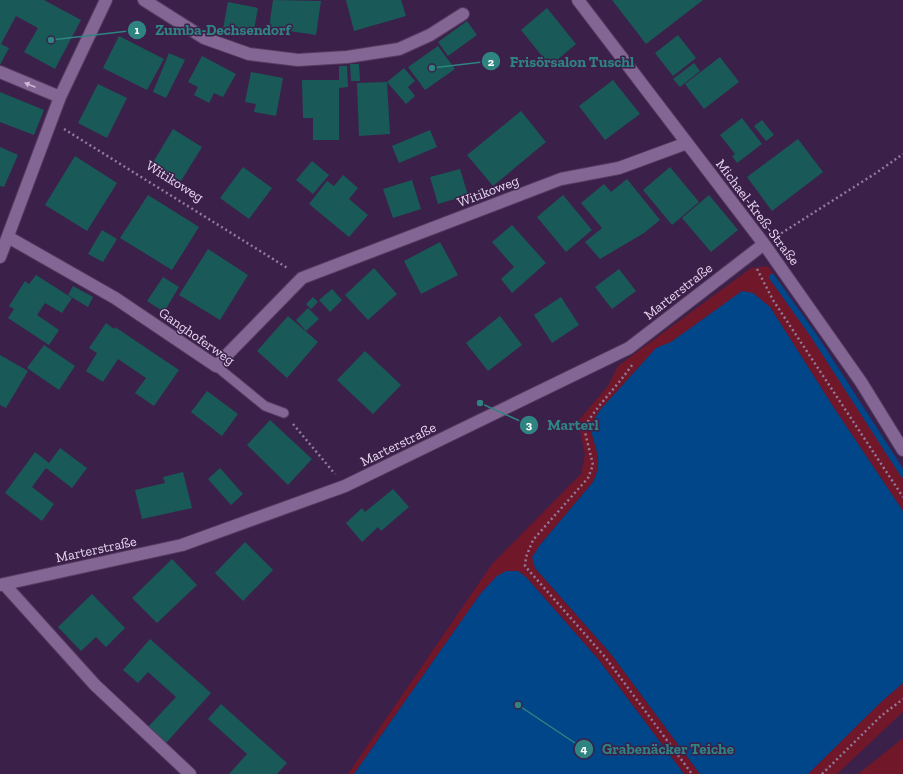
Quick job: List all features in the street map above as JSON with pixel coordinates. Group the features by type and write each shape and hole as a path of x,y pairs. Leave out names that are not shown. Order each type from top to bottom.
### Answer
{"street":[{"path":"0,257 52,122 60,97 106,0"},
{"path":"144,0 204,38 249,54 298,60 347,57 399,48 430,35 463,14"},
{"name":"Michael-Kreß-Straße","path":"578,0 764,244 861,382 903,450"},
{"path":"0,72 60,97"},
{"name":"Witikoweg","path":"216,366 302,278 561,180 619,168 687,143"},
{"name":"Ganghoferweg","path":"8,237 115,298 216,366"},
{"name":"Marterstraße","path":"2,584 182,545 345,486 629,348 764,244"},
{"name":"Marterstraße","path":"2,584 95,685 190,774"}],"lane":[{"name":"Ganghoferweg","path":"216,366 265,406 284,413"}],"path":[{"name":"Witikoweg","path":"52,122 302,278"},
{"path":"764,244 876,173 903,154"},
{"path":"750,255 773,300 903,497"},
{"path":"629,348 634,361 621,382 592,413 584,428 593,465 588,478 533,540 526,557 525,566 605,656 692,774"},
{"path":"284,413 345,486"},
{"path":"822,774 881,716 903,699"}],"shaded area":[{"path":"768,266 903,468 903,511 834,408 770,307 656,348 590,426 598,454 598,467 593,482 540,545 535,568 611,654 700,774 684,774 598,659 526,577 497,576 481,593 354,774 348,774 492,564 581,474 585,455 578,421 608,386 618,366 751,268"},
{"path":"903,683 903,712 837,774 808,774 881,702"},
{"path":"903,738 903,774 858,774"}],"water":[{"path":"742,291 753,293 770,307 834,408 903,511 903,683 881,702 808,774 700,774 611,654 535,568 532,557 540,545 593,482 598,467 598,454 590,426 600,410 656,348 671,342"},
{"path":"506,571 518,571 526,577 598,659 684,774 354,774 481,593 497,576"}],"building":[{"path":"0,0 44,0 81,20 55,69 24,52 38,28 16,16 1,44 9,48 0,65"},
{"path":"273,0 321,1 316,35 269,28"},
{"path":"346,0 401,0 406,16 354,31"},
{"path":"612,0 703,0 646,44"},
{"path":"228,2 258,8 253,35 223,29"},
{"path":"547,8 576,44 550,66 521,30"},
{"path":"467,21 477,35 448,56 438,42"},
{"path":"678,35 696,58 673,76 655,53"},
{"path":"119,36 164,59 147,90 103,68"},
{"path":"438,46 455,69 425,90 408,67"},
{"path":"169,53 185,60 166,98 153,92"},
{"path":"202,56 236,74 223,97 214,93 209,103 194,95 198,87 188,82"},
{"path":"720,57 739,82 704,109 685,84"},
{"path":"694,63 700,71 680,87 673,79"},
{"path":"350,64 359,64 360,81 351,81"},
{"path":"339,66 347,66 348,87 339,88"},
{"path":"404,68 415,81 408,87 415,96 406,104 387,82"},
{"path":"251,72 283,78 276,116 254,112 256,104 245,102"},
{"path":"302,80 339,80 339,140 313,140 313,118 303,118"},
{"path":"613,80 640,114 605,140 579,106"},
{"path":"387,82 390,134 359,136 357,83"},
{"path":"98,84 127,98 107,138 78,123"},
{"path":"0,92 44,110 34,135 0,122"},
{"path":"521,111 546,142 493,186 467,155"},
{"path":"742,118 762,144 737,163 732,156 735,154 720,135"},
{"path":"762,120 774,135 766,141 754,126"},
{"path":"173,129 202,147 181,181 152,164"},
{"path":"430,130 437,147 399,163 392,146"},
{"path":"798,139 823,172 772,211 747,177"},
{"path":"0,147 18,155 4,187 0,186"},
{"path":"75,156 117,183 87,231 45,205"},
{"path":"312,161 329,175 313,194 296,180"},
{"path":"243,167 272,188 249,219 220,198"},
{"path":"670,167 699,202 672,225 643,190"},
{"path":"460,169 468,195 438,204 430,177"},
{"path":"343,175 358,188 349,199 368,215 349,237 309,204 327,181 334,186"},
{"path":"627,179 660,220 644,233 600,259 585,242 602,228 581,203 604,184 611,192"},
{"path":"412,180 421,209 393,218 383,189"},
{"path":"148,195 199,227 172,270 120,238"},
{"path":"563,195 592,230 566,252 537,217"},
{"path":"709,195 738,230 711,252 682,218"},
{"path":"512,225 546,263 512,293 501,279 514,267 492,242"},
{"path":"102,230 117,239 103,262 88,254"},
{"path":"440,242 458,275 421,294 404,261"},
{"path":"208,249 248,275 220,320 179,295"},
{"path":"374,268 397,294 368,320 345,295"},
{"path":"619,269 636,291 612,309 595,287"},
{"path":"36,275 72,298 62,313 45,303 37,315 59,330 49,345 8,318 14,309 9,306 25,281 29,284"},
{"path":"163,277 179,287 164,312 147,301"},
{"path":"73,286 93,297 88,307 68,295"},
{"path":"332,289 342,300 330,312 319,300"},
{"path":"313,297 318,302 311,309 306,304"},
{"path":"561,297 579,325 552,343 534,315"},
{"path":"308,308 319,319 306,331 296,320"},
{"path":"288,316 318,342 287,378 257,351"},
{"path":"500,316 522,345 488,371 466,343"},
{"path":"106,323 114,329 115,327 179,370 154,406 135,393 146,378 118,359 103,382 86,371 97,353 89,348"},
{"path":"44,345 75,366 59,390 27,368"},
{"path":"365,351 401,385 373,414 337,380"},
{"path":"0,355 28,371 6,408 0,405"},
{"path":"207,391 238,414 222,436 191,412"},
{"path":"270,420 312,459 288,485 247,445"},
{"path":"60,448 87,468 72,488 46,468 32,487 54,504 42,521 5,493 35,452 49,463"},
{"path":"220,468 243,494 231,505 208,479"},
{"path":"183,472 192,508 142,519 135,490 165,483 163,477"},
{"path":"393,489 409,507 381,531 378,527 362,542 346,523 362,508 365,512"},
{"path":"245,542 273,570 243,601 215,573"},
{"path":"172,559 197,585 157,623 132,598"},
{"path":"92,594 125,628 106,647 96,637 81,651 58,627"},
{"path":"150,639 211,693 166,743 148,727 176,697 148,672 138,683 123,670"},
{"path":"221,704 287,763 277,774 229,774 247,754 208,719"}],"waterway":[{"path":"772,277 814,336 903,474"}],"place":[{"name":"Zumba-Dechsendorf","path":"51,40"},
{"name":"Frisörsalon Tuschl","path":"432,68"},
{"name":"Marterl","path":"480,403"},
{"name":"Grabenäcker Teiche","path":"518,705"}]}
